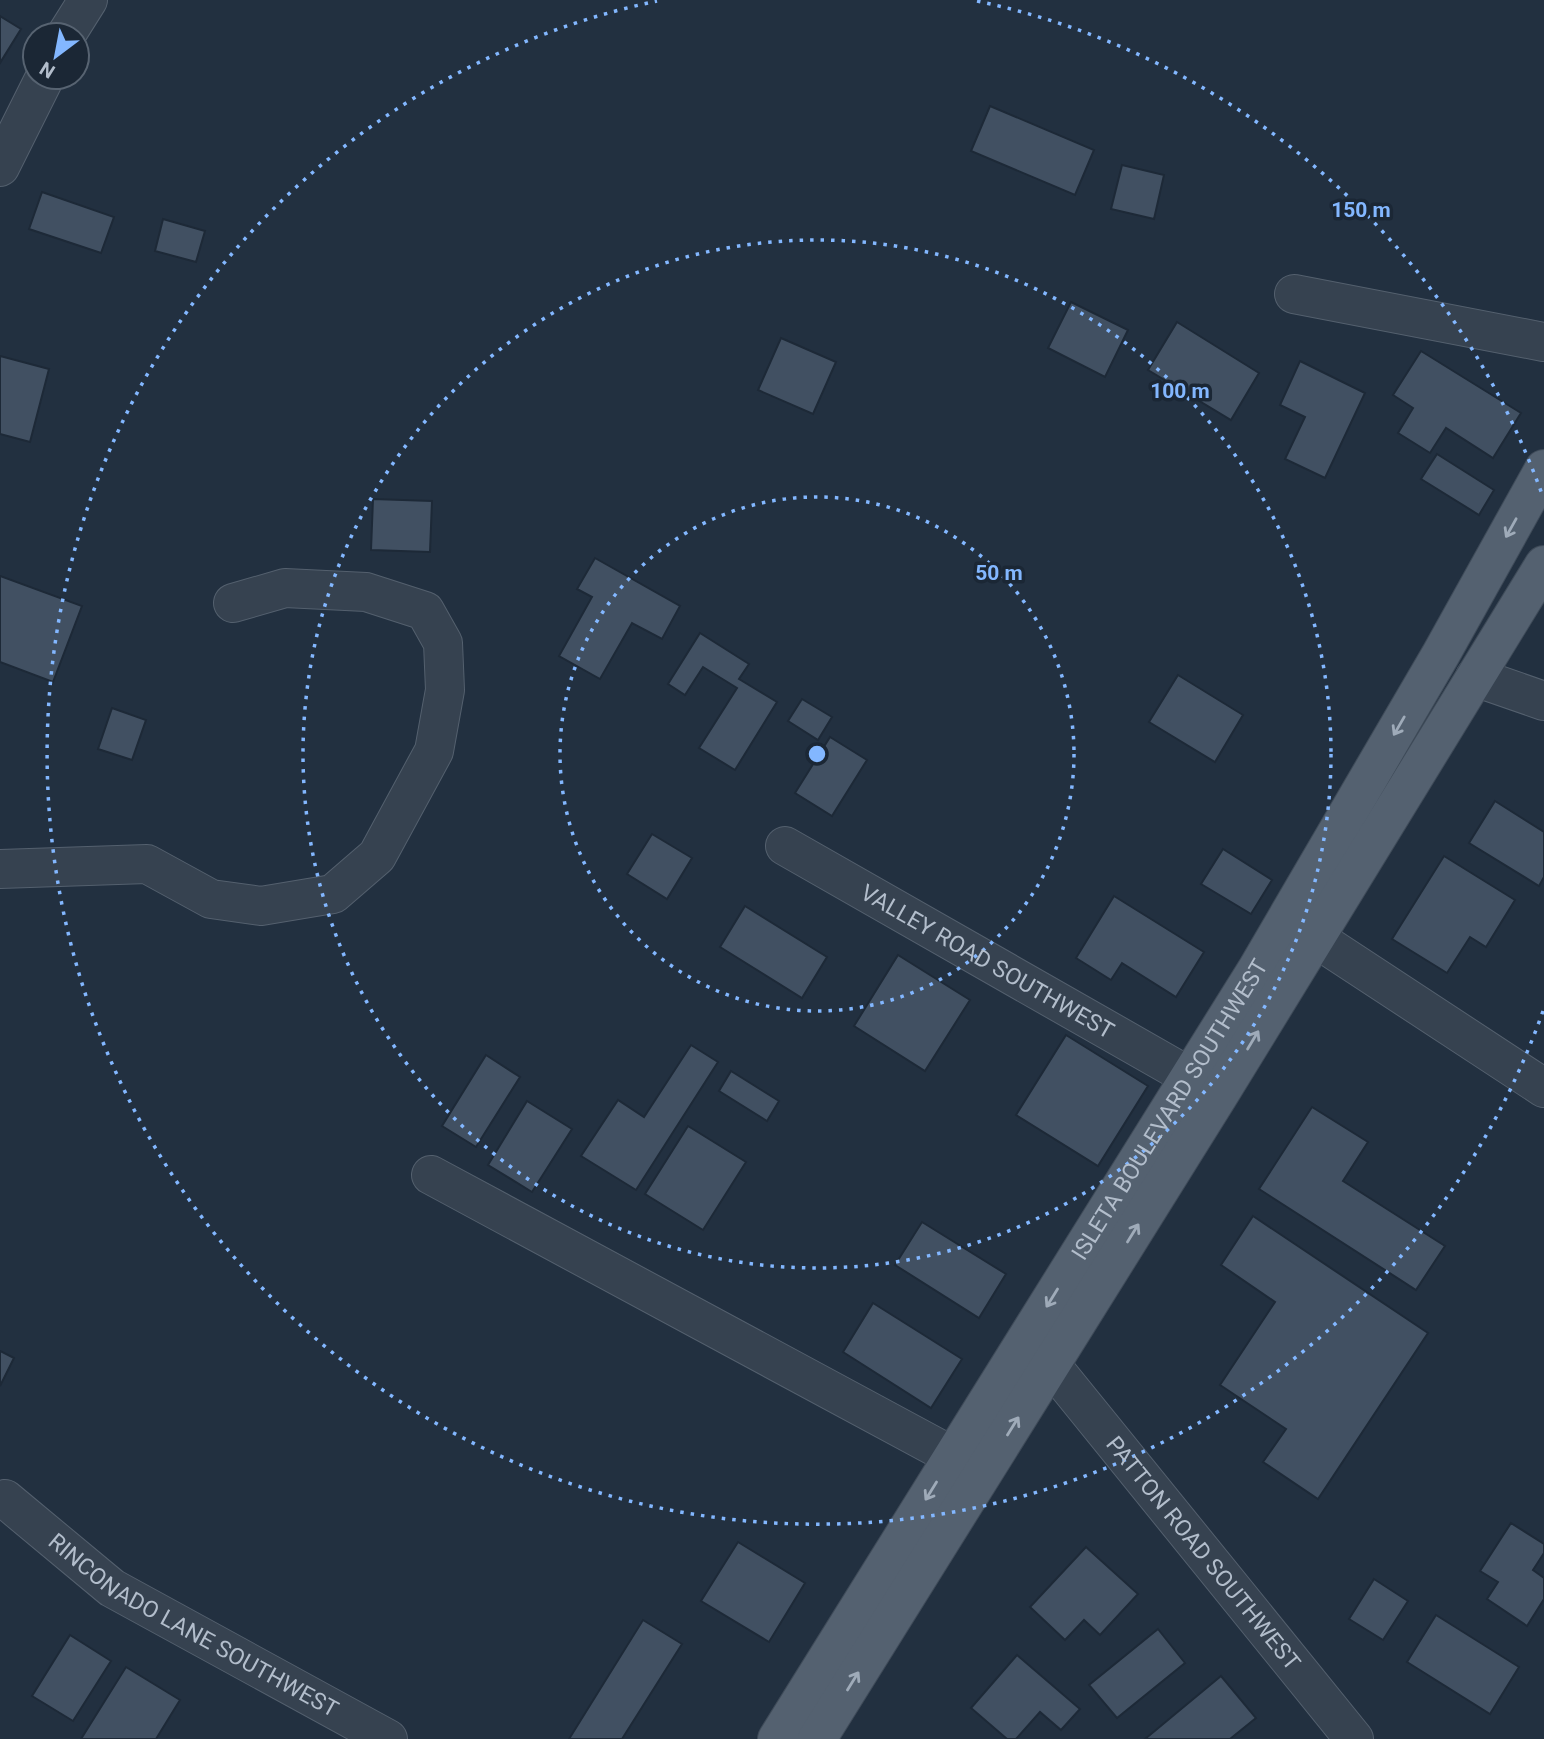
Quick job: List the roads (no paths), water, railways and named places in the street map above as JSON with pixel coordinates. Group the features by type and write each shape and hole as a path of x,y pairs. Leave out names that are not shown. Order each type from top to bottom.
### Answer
{"main road":[{"name":"ISLETA BOULEVARD SOUTHWEST","path":"777,1739 968,1464 1051,1365 1300,928 1441,654 1544,469"},
{"name":"ISLETA BOULEVARD SOUTHWEST","path":"817,1739 968,1464 1190,1077 1300,928 1475,677 1544,565"}],"street":[{"path":"74,21 88,0"},
{"path":"0,167 38,91"},
{"path":"1294,294 1544,342"},
{"path":"0,869 147,864 211,899 261,906 333,894 377,856 434,751 445,690 443,643 425,611 366,592 285,588 233,603"},
{"path":"1475,677 1544,701"},
{"name":"VALLEY ROAD SOUTHWEST","path":"785,846 1190,1077"},
{"path":"1300,928 1544,1088"},
{"path":"431,1175 968,1464"},
{"name":"PATTON ROAD SOUTHWEST","path":"1051,1365 1354,1739"},
{"name":"RINCONADO LANE SOUTHWEST","path":"5,1499 112,1588 388,1739"}]}
